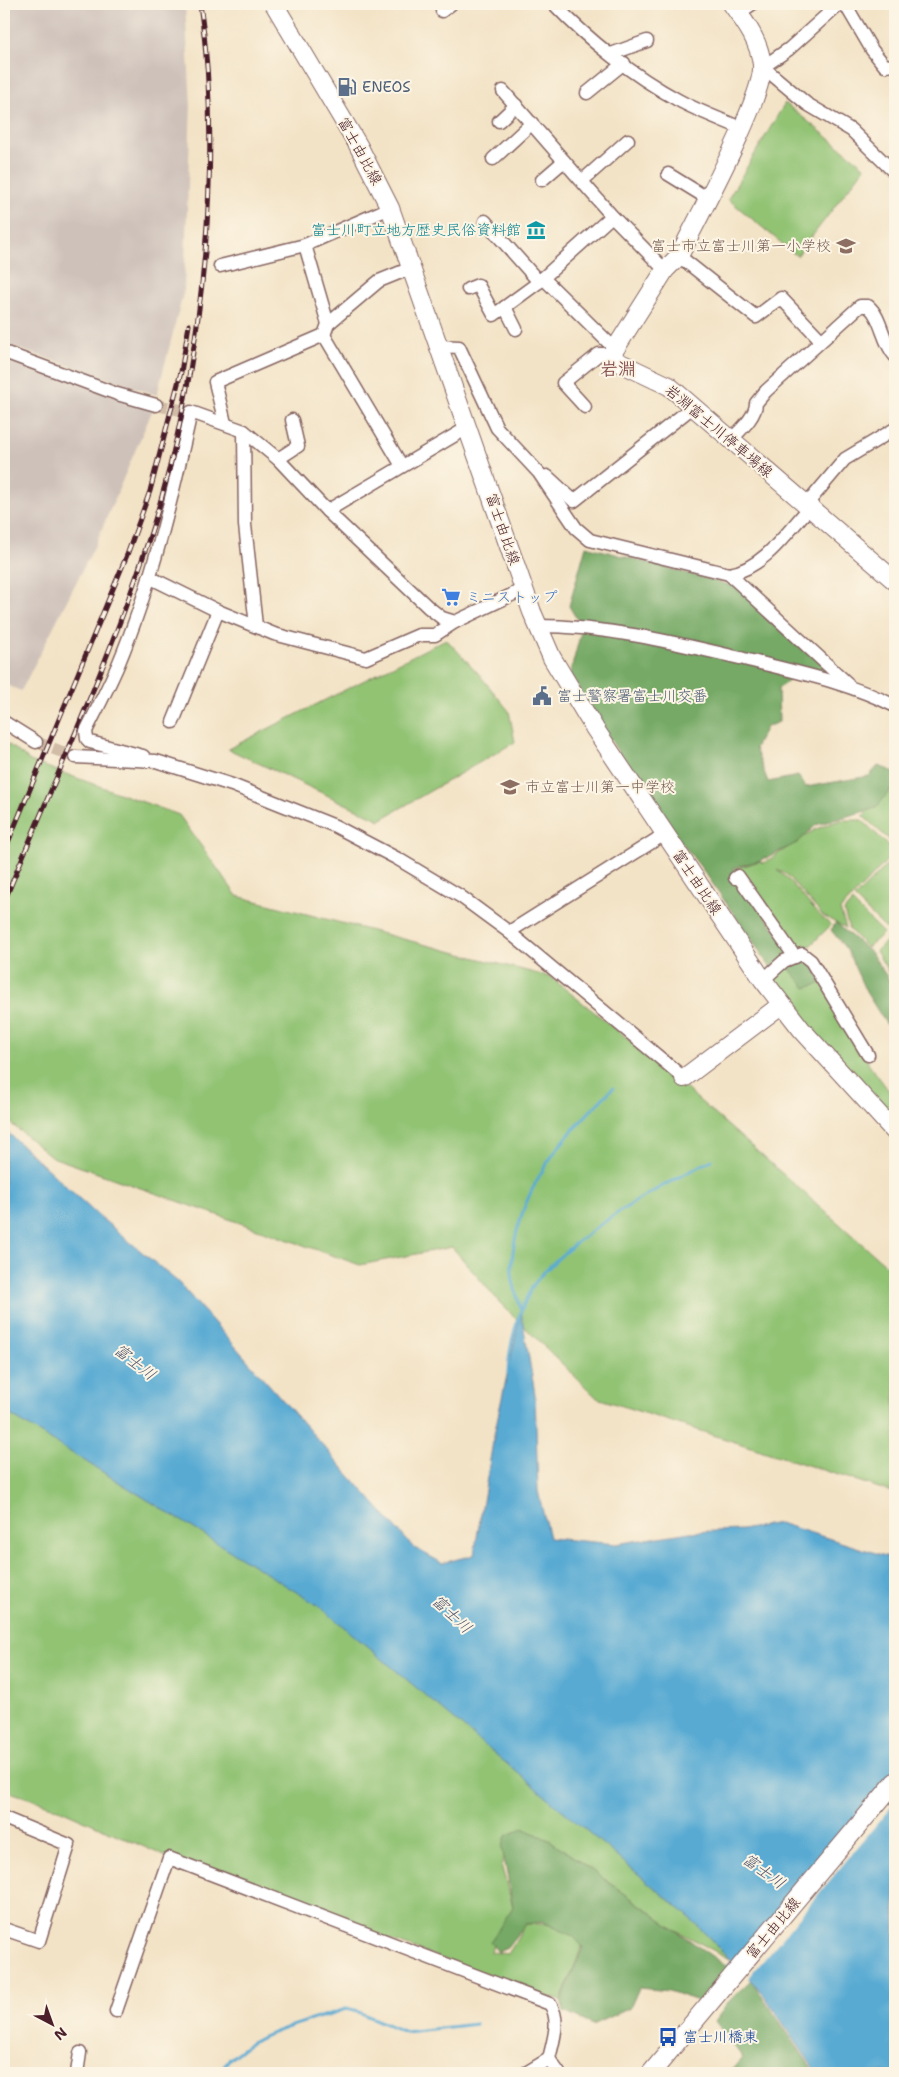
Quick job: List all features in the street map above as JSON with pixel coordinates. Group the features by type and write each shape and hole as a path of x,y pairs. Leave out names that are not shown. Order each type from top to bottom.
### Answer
{"main road":[{"name":"富士由比線","path":"274,4 358,145 390,208 524,589 552,658 595,729 781,1005 895,1132"},
{"path":"613,351 665,270 679,256 753,102 763,67 761,54 741,7"},
{"name":"岩淵富士川停車場線","path":"613,351 614,360 669,386 694,406 730,441 895,582"},
{"path":"684,1078 781,1005"},
{"name":"富士由比線","path":"651,2073 895,1782"}],"street":[{"path":"554,4 612,54 677,99 741,128"},
{"path":"839,4 789,48 763,67 808,104 851,130 895,172"},
{"path":"845,4 885,66 895,65"},
{"path":"612,54 647,41"},
{"path":"587,92 624,63"},
{"path":"504,91 612,216 665,270"},
{"path":"500,121 516,106"},
{"path":"493,159 532,124"},
{"path":"582,180 628,140"},
{"path":"542,180 564,161"},
{"path":"668,174 707,198"},
{"path":"220,266 305,245 390,208"},
{"path":"468,289 478,286 494,315 541,280 612,216"},
{"path":"485,222 613,351"},
{"path":"305,245 326,329 402,466"},
{"path":"679,256 756,317 781,298 821,340"},
{"path":"225,423 215,382 326,329 379,281 411,268"},
{"path":"730,441 756,409 756,403 766,391 860,306 868,306 874,310 888,348 895,356"},
{"path":"505,307 516,329"},
{"path":"438,346 459,347 497,428 539,472 576,528 590,540 729,574 748,569 762,558 808,506 845,459 895,429"},
{"path":"585,407 563,383 599,354 613,351"},
{"path":"4,352 117,394 156,405"},
{"path":"539,472 549,477 574,501 694,406"},
{"path":"146,760 143,756 90,742 87,739 86,731 118,665 149,577 170,506 191,412 244,431 278,459 327,512 428,607 442,618 455,622"},
{"path":"278,459 298,446 292,420"},
{"path":"327,512 468,428"},
{"path":"244,431 245,525 256,626"},
{"path":"729,574 851,686"},
{"path":"149,577 218,611 298,642 366,658 419,635 435,635 455,622 524,589"},
{"path":"173,722 218,611"},
{"path":"538,626 566,626 636,636 697,648 851,686 895,706"},
{"path":"4,722 36,742"},
{"path":"75,758 156,761 226,783 335,826 440,884 509,932 684,1078"},
{"path":"509,932 665,834"},
{"path":"735,878 738,876 795,957"},
{"path":"763,980 784,962 802,954 812,961 868,1055"},
{"path":"4,1818 68,1845 39,1941 4,1929"},
{"path":"116,2011 169,1858 550,2004 556,2014 556,2026 549,2059 526,2073"},
{"path":"77,2073 80,2053"},
{"path":"549,2059 559,2073"}],"shaded area":[{"path":"4,4 185,4 191,105 184,290 157,395 4,344"},
{"path":"4,356 153,409 95,545 21,691 4,684"}],"green space":[{"path":"785,103 865,167 797,256 728,199"},
{"path":"586,546 737,587 832,670 792,677 778,689 779,722 766,727 755,748 768,782 798,776 806,787 869,776 878,766 895,772 895,784 876,808 816,825 797,843 762,860 732,868 790,951 810,959 822,983 806,988 782,959 771,968 706,874 644,794 570,674 582,628 569,606"},
{"path":"446,639 478,673 509,711 515,742 380,820 228,749"},
{"path":"4,741 30,761 179,815 237,896 550,977 641,1049 895,1273 895,1493 597,1398 501,1304 452,1247 360,1265 52,1157 4,1118"},
{"path":"895,782 895,845 863,816"},
{"path":"840,820 862,820 895,852 840,910 846,928 823,916 786,874 777,870 831,925 805,951 798,945 788,943 732,870 759,861 764,863 816,829"},
{"path":"895,857 895,920 886,929 854,898"},
{"path":"852,902 883,933 867,948 849,929 844,911"},
{"path":"836,923 872,954 895,989 895,1038 866,992 847,950 831,930"},
{"path":"889,939 895,945 895,983 876,951"},
{"path":"788,967 806,987 822,983 869,1064 895,1099 895,1104 885,1114 805,1021 772,977"},
{"path":"4,1398 216,1532 553,1771 731,1960 674,1929 551,1841 523,1828 506,1836 502,1868 513,1907 496,1934 491,1952 508,1954 526,1924 547,1924 584,1941 561,2001 359,1929 169,1858 52,1806 4,1790"},
{"path":"523,1828 551,1841 730,1969 701,2002 669,1991 639,1988 630,2008 593,2025 564,2012 561,2001 583,1947 573,1936 543,1922 526,1924 507,1948 498,1952 490,1942 513,1907 502,1847 506,1836"},
{"path":"751,1980 815,2073 730,2073 743,2058 715,2021 730,2000"}],"water":[{"name":"富士川","path":"4,1129 94,1212 178,1282 413,1547 442,1563 474,1555 495,1430 521,1311 535,1394 538,1491 549,1538 616,1544 690,1532 742,1530 779,1523 895,1559 895,2073 817,2073 761,1991 687,1915 319,1606 4,1411"}],"pier":[{"path":"895,1771 895,1802 747,1980 733,1965"}],"waterway":[{"path":"521,1310 513,1281 512,1258 516,1235 531,1191 541,1172 566,1137 613,1088"},
{"path":"508,1373 515,1328 533,1286 543,1273 564,1253 599,1226 654,1191 712,1160"},
{"path":"728,1965 734,1963"},
{"path":"221,2069 233,2056 262,2038 295,2025 346,2009 358,2012 405,2032 476,2024"}],"tunnel":[{"path":"156,405 191,412"},
{"path":"36,742 75,757"}],"railway":[{"path":"4,902 89,701 128,600 162,496 176,439 198,316 205,252 209,187 210,124 207,62 200,4"},
{"path":"4,852 127,555 150,491 181,372 189,325"}],"place":[{"name":"ENEOS","path":"347,87"},
{"name":"富士川町立地方歴史民俗資料館","path":"536,230"},
{"name":"富士市立富士川第一小学校","path":"846,246"},
{"name":"ミニストップ","path":"451,597"},
{"name":"富士警察署富士川交番","path":"542,696"},
{"name":"市立富士川第一中学校","path":"510,787"},
{"name":"富士川橋東","path":"668,2037"}],"district":[{"name":"岩淵","path":"618,369"}]}
